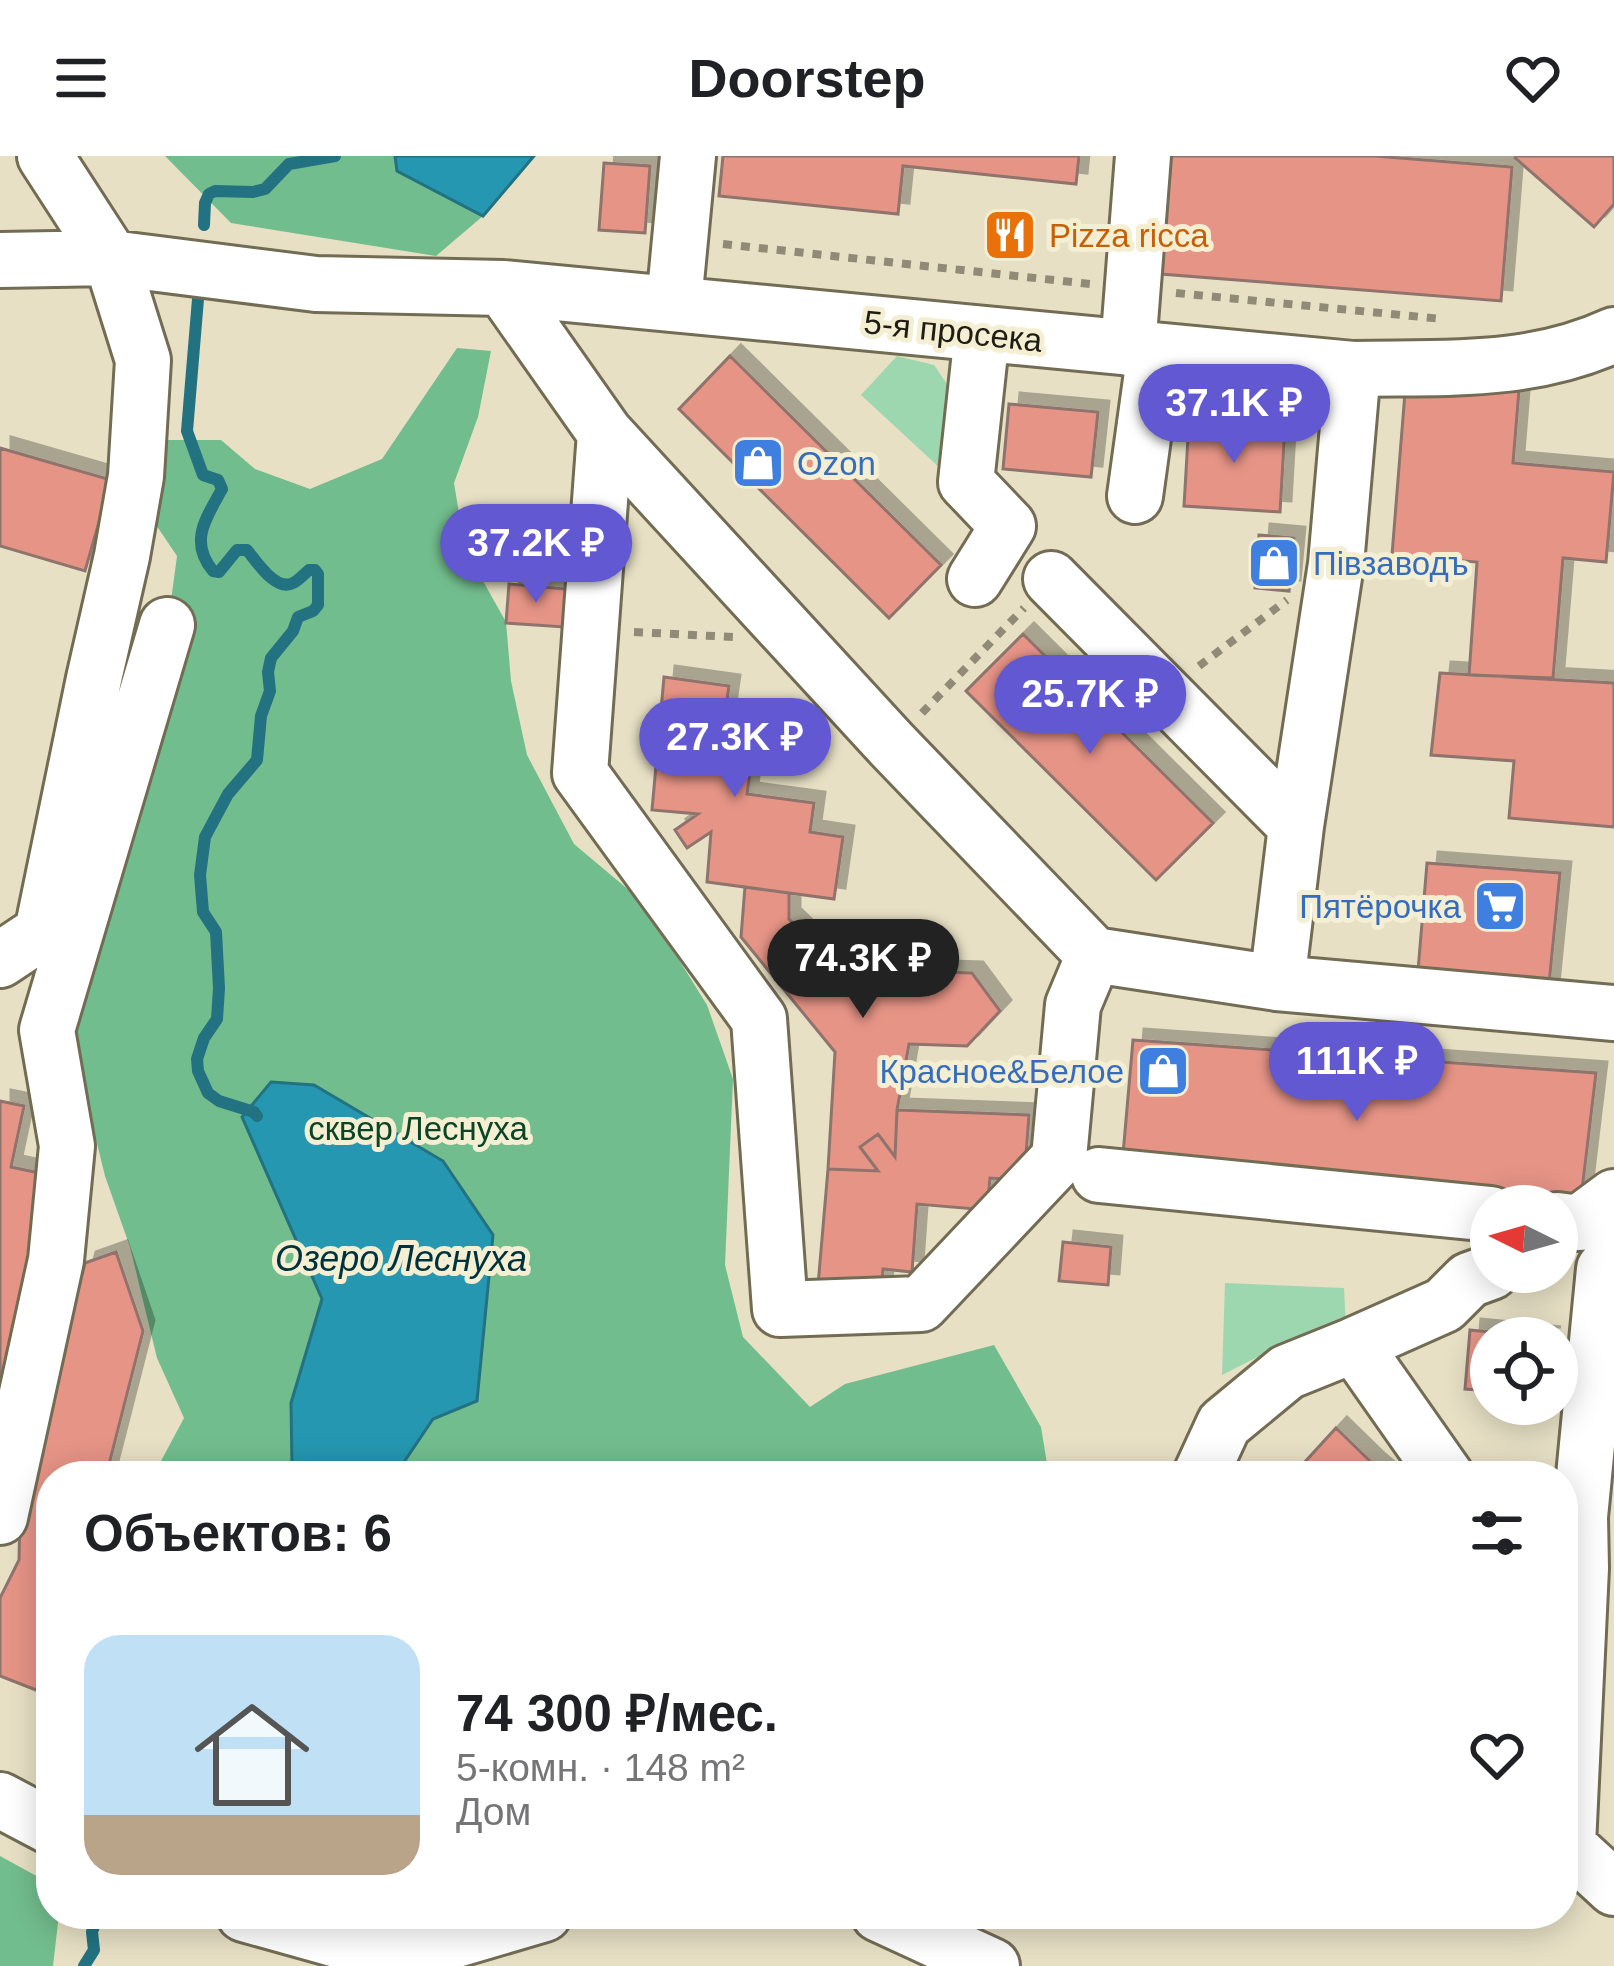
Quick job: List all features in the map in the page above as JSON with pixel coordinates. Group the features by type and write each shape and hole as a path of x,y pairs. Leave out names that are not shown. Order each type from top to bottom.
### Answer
{"street":[{"path":"0,960 42,932 136,476 142,360 111,258 45,156"},
{"path":"674,304 688,156"},
{"path":"1135,496 1143,156"},
{"name":"5-я просека","path":"0,260 111,258 316,284 503,288 1353,369 1495,366 1546,360 1614,335"},
{"path":"503,288 605,433 892,745 1094,955 1277,983 1614,1013"},
{"path":"975,579 1008,526 966,482 982,334"},
{"path":"1277,983 1336,564 1353,369"},
{"path":"605,433 580,773 759,1019 780,1309 921,1304 1059,1157 1073,1005 1094,955"},
{"path":"1052,579 1296,826"},
{"path":"0,1517 56,1261 67,1146 47,1030 167,625"},
{"path":"1099,1174 1470,1212"},
{"path":"1578,1223 1614,1197"},
{"path":"1207,1461 1224,1424 1287,1372 1444,1304 1470,1280"},
{"path":"1577,1461 1598,1287"},
{"path":"1354,1345 1435,1461"},
{"path":"1578,1552 1578,1620"},
{"path":"0,1800 36,1819"},
{"path":"1578,1855 1614,1888"},
{"path":"298,1929 398,1957 493,1929"},
{"path":"912,1929 992,1966"}],"path":[{"path":"1164,692 1336,564"},
{"path":"892,745 1052,579"},
{"path":"591,629 796,641"}],"green space":[{"path":"165,156 395,156 397,171 483,216 436,256 231,223"},
{"name":"сквер Леснуха","path":"457,348 491,351 478,417 454,483 465,549 506,622 511,681 527,755 574,844 643,902 707,1005 733,1079 725,1265 743,1337 810,1407 845,1384 994,1345 1041,1427 1047,1461 405,1461 433,1419 242,1117 322,1299 291,1403 292,1461 161,1461 184,1418 157,1358 130,1247 66,1055 158,697 177,556 144,507 146,440 221,440 255,469 310,489 382,459"},
{"path":"897,356 934,365 949,387 941,469 861,395"},
{"path":"1225,1283 1344,1288 1346,1328 1301,1335 1222,1375"},
{"path":"0,1856 36,1876 36,1929 57,1929 53,1966 0,1966"}],"water":[{"path":"395,156 534,156 483,216 397,171"},
{"name":"Озеро Леснуха","path":"271,1082 314,1085 443,1161 493,1235 477,1401 433,1419 405,1461 292,1461 291,1403 322,1299 242,1117"}],"building":[{"path":"723,156 1079,156 1076,184 903,166 898,214 719,196"},
{"path":"1157,156 1375,156 1512,167 1501,301 1148,273"},
{"path":"1516,156 1614,156 1614,204 1594,227"},
{"path":"604,163 650,166 645,233 599,230"},
{"path":"730,356 941,565 889,618 679,409"},
{"path":"1406,380 1519,390 1513,463 1614,472 1606,562 1563,558 1553,678 1469,675 1477,562 1392,555"},
{"path":"1009,404 1098,412 1091,477 1003,469"},
{"path":"1189,420 1285,426 1280,512 1184,506"},
{"path":"0,448 111,480 85,571 0,546"},
{"name":"Пiвзаводъ","path":"1259,535 1294,538 1289,591 1255,588"},
{"path":"509,584 566,589 564,627 506,623"},
{"path":"1023,634 1213,823 1156,880 966,691"},
{"path":"1440,673 1614,683 1614,827 1509,818 1514,761 1431,755"},
{"path":"664,677 729,686 724,720 757,725 747,794 814,803 810,832 843,837 834,899 707,882 711,832 687,848 675,830 698,814 652,810"},
{"path":"1427,863 1560,873 1548,994 1417,983"},
{"path":"745,887 789,893 789,919 841,969 972,973 1000,1011 967,1046 909,1044 897,1110 895,1157 878,1134 860,1147 878,1171 828,1169 835,1052 741,937"},
{"path":"1133,1040 1596,1073 1580,1207 1578,1185 1470,1185 1470,1200 1121,1177"},
{"path":"0,1101 24,1106 11,1167 58,1177 0,1445"},
{"path":"897,1110 1029,1115 1024,1180 990,1178 987,1210 917,1204 912,1272 883,1269 880,1302 817,1297 828,1169 878,1171 860,1147 878,1134 895,1157"},
{"path":"1063,1242 1111,1247 1108,1285 1059,1281"},
{"path":"116,1252 143,1331 110,1461 36,1461 36,1690 0,1676 0,1598 19,1560 20,1509 85,1263"},
{"path":"1470,1330 1470,1389 1465,1389"},
{"path":"1336,1428 1370,1461 1306,1461"}],"waterway":[{"path":"204,225 209,194 265,189 289,164 335,156"},
{"path":"199,287 187,431 203,475 218,480 222,489 202,529 206,560 219,572 237,550 247,550 280,583 293,583 309,570 318,574 318,605 298,617 271,658 257,760 228,794 205,837 200,875 203,912 216,932 219,988 217,1019 204,1038 198,1071 208,1093 257,1116"},
{"path":"84,1966 94,1950 93,1929"}],"place":[{"name":"Pizza ricca","path":"1010,235"},
{"name":"Ozon","path":"758,463"},
{"name":"Пiвзаводъ","path":"1274,563"},
{"name":"Пятёрочка","path":"1500,906"},
{"name":"Красное&Белое","path":"1163,1071"}]}
